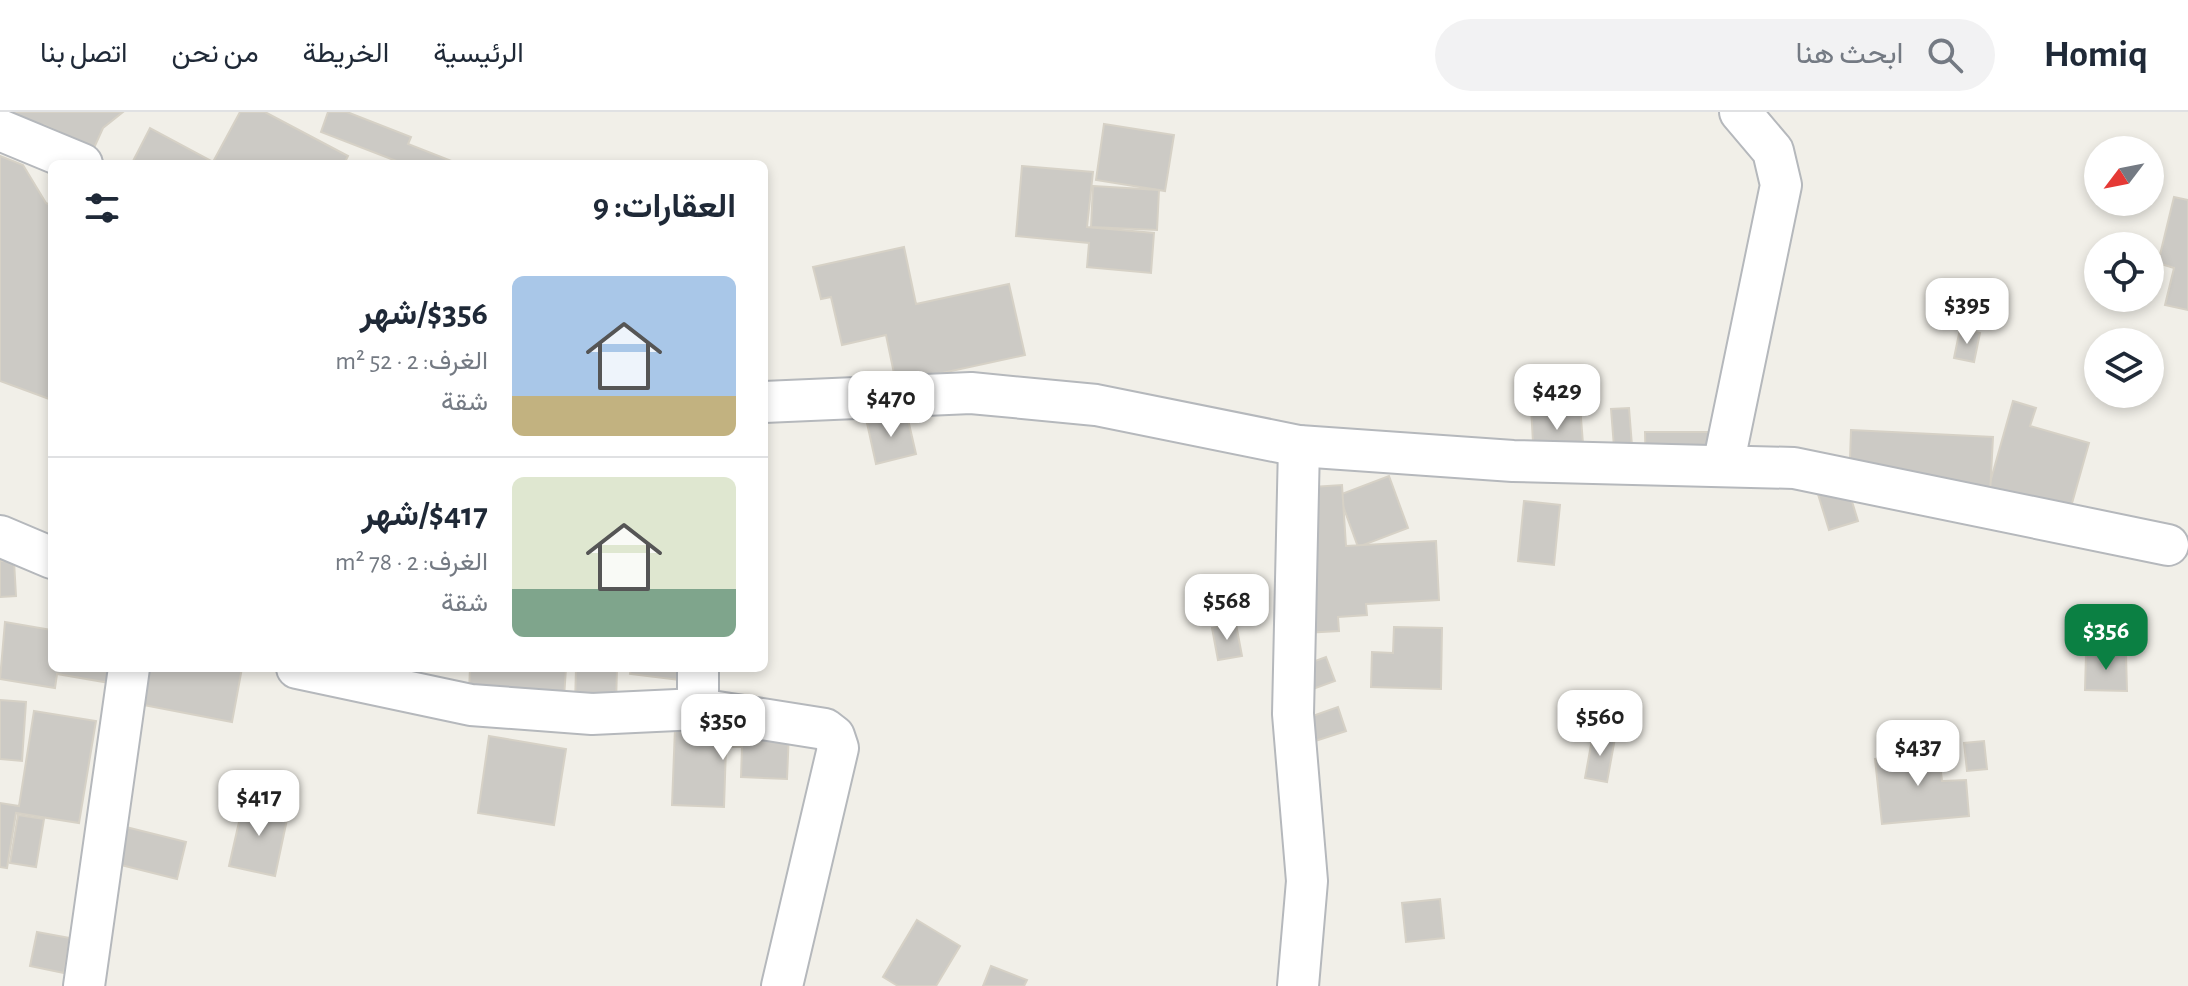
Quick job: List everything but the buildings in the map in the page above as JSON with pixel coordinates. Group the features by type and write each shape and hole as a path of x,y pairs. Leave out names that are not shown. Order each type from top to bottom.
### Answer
{"street":[{"path":"1723,466 1781,185 1773,151 1740,112"},
{"path":"0,130 72,160"},
{"path":"768,402 971,393 1096,405 1299,446 1513,461 1794,468 2168,545"},
{"path":"1298,986 1307,881 1293,714 1299,446"},
{"path":"0,536 48,556"},
{"path":"84,986 128,672"},
{"path":"316,672 471,705 592,714 698,709 825,729 834,736 838,748 782,986"},
{"path":"698,672 698,709"}]}
